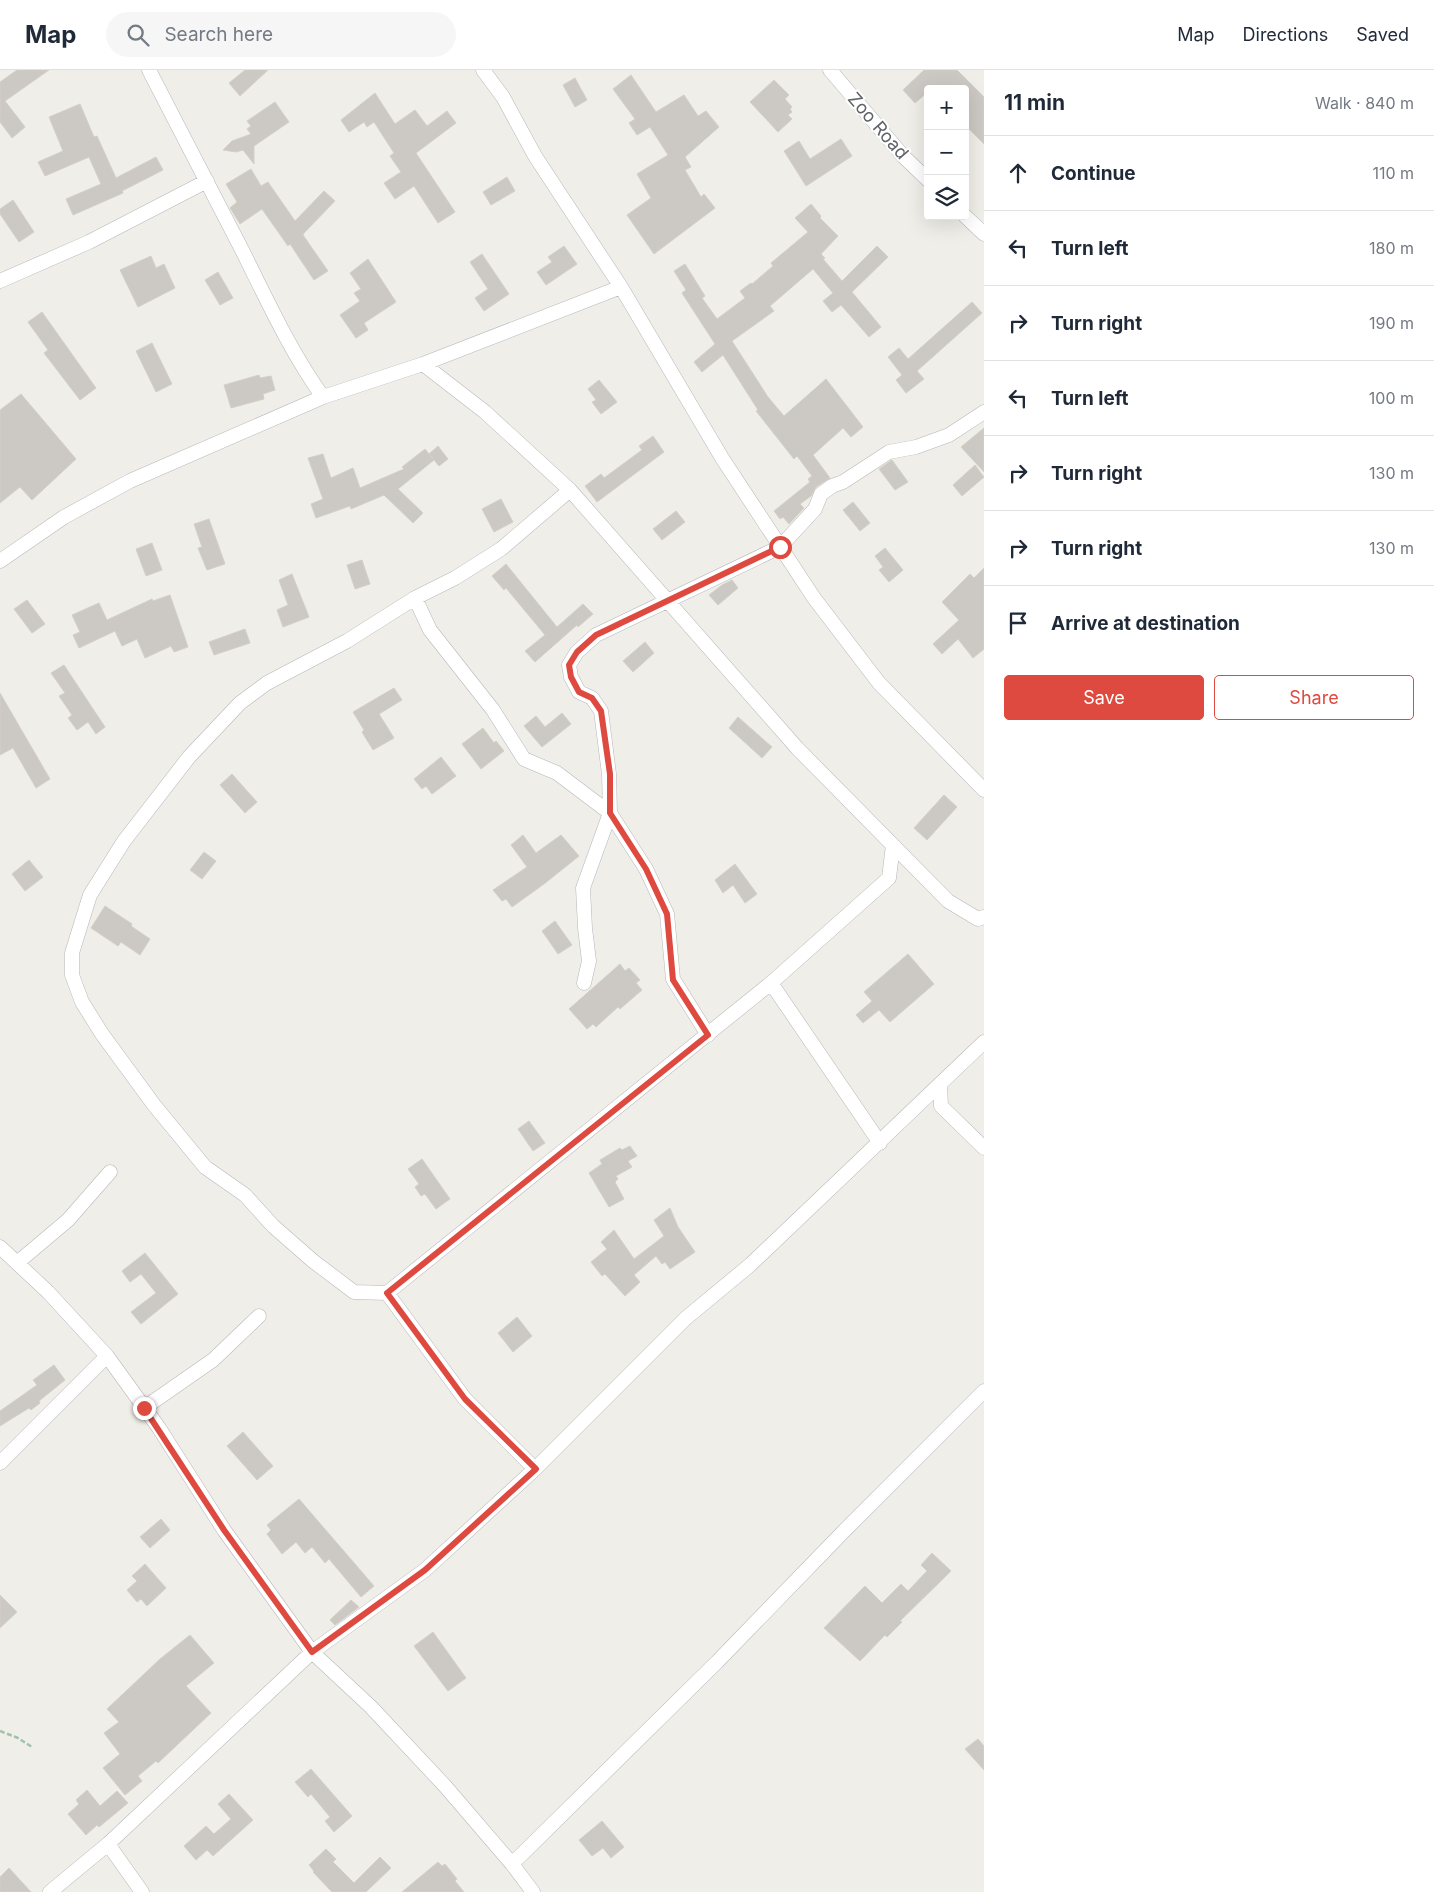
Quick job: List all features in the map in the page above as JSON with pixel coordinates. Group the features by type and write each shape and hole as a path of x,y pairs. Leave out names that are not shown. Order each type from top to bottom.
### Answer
{"street":[{"path":"149,70 303,369 323,397"},
{"path":"483,70 504,97 535,156 621,287 722,458 814,598 879,683 984,790"},
{"name":"Zoo Road","path":"830,70 903,156 924,176"},
{"path":"0,281 89,242 207,180"},
{"path":"969,220 984,234"},
{"path":"0,561 64,518 130,481 323,397 423,364 621,287"},
{"path":"423,364 485,412 570,490 797,748 948,901 978,919 984,917"},
{"path":"584,983 589,961 583,888 610,813 610,774 601,711 592,698 579,692 571,677 569,665 577,652 596,635 780,547 815,509 821,494 889,452 916,447 949,435 984,412"},
{"path":"570,490 501,549 455,578 415,598 346,641 268,683 240,703 189,757 124,840 90,895 72,953 72,975 82,1002 102,1034 154,1105 205,1167 245,1195 273,1226 354,1292 387,1293 771,983 889,878 893,845"},
{"path":"415,598 430,630 492,710 524,759 557,773 610,813 646,869 667,914 673,980 708,1035"},
{"path":"771,983 880,1143"},
{"path":"50,1892 108,1844 312,1652 425,1570 536,1469 686,1318 750,1265 984,1042"},
{"path":"940,1085 941,1106 984,1148"},
{"path":"17,1263 68,1220 110,1172"},
{"path":"0,1247 48,1292 107,1356 144,1408 224,1530 312,1652 371,1707 445,1786 512,1864 533,1892"},
{"path":"387,1293 465,1399 536,1469"},
{"path":"144,1408 213,1360 260,1316"},
{"path":"0,1462 107,1356"},
{"path":"512,1864 717,1662 984,1391"},
{"path":"108,1844 142,1892"}],"path":[{"path":"0,1731 18,1738 32,1747"}],"building":[{"path":"17,70 49,70 5,101 25,127 12,138 0,122 0,82"},
{"path":"245,70 268,70 240,96 229,83"},
{"path":"924,70 957,70 984,97 984,144 969,129 969,85 924,85 924,95 915,103 903,90"},
{"path":"631,75 656,112 684,95 698,116 706,111 719,127 685,157 691,167 685,170 701,197 704,194 715,208 654,254 627,215 651,198 637,174 668,155 650,127 637,135 629,123 635,119 613,89"},
{"path":"575,78 587,100 575,107 563,85"},
{"path":"774,80 789,95 785,99 792,107 790,109 792,112 788,115 792,119 778,132 750,102"},
{"path":"375,93 395,124 415,110 427,126 447,111 456,123 416,153 455,212 438,223 414,186 395,199 384,183 401,172 390,156 394,153 374,122 367,127 364,122 349,132 341,120"},
{"path":"275,102 289,122 254,146 254,164 243,150 236,152 223,150 232,141 251,134 247,129 251,126 247,121"},
{"path":"80,104 94,137 97,136 116,178 156,157 163,170 122,191 123,193 73,215 66,199 101,184 89,157 45,176 38,162 63,151 49,117"},
{"path":"841,139 852,156 806,186 784,151 799,141 810,159"},
{"path":"251,169 261,186 268,182 295,221 324,191 335,201 303,235 328,271 314,280 290,244 288,246 262,209 240,224 230,208 237,202 226,184"},
{"path":"507,177 515,191 491,205 483,192"},
{"path":"13,200 34,232 19,242 0,214 0,209"},
{"path":"811,204 821,216 820,218 838,236 821,254 842,281 877,246 888,257 852,292 881,327 869,337 841,305 832,312 823,301 833,293 813,269 770,306 774,311 732,341 768,397 784,416 826,379 863,427 851,437 843,428 813,455 830,478 816,487 811,496 800,504 804,508 789,524 783,517 780,519 774,511 810,482 808,479 812,476 797,456 794,459 756,411 758,410 723,355 702,372 694,362 715,344 682,293 686,290 674,271 685,264 705,296 702,298 717,319 745,298 740,291 752,284 773,266 771,263 808,232 795,218"},
{"path":"564,246 577,264 546,285 537,272 552,262 548,257"},
{"path":"482,254 509,294 484,311 475,298 488,289 470,262"},
{"path":"151,256 156,268 164,264 175,288 138,307 120,270"},
{"path":"368,259 396,302 364,323 368,330 356,338 340,315 360,301 354,293 361,289 350,273"},
{"path":"218,272 233,298 220,305 205,280"},
{"path":"972,302 982,313 917,371 924,379 906,393 896,380 902,375 888,357 899,348 908,359"},
{"path":"42,312 96,388 80,400 44,353 48,350 28,322"},
{"path":"152,343 172,384 156,392 136,351"},
{"path":"259,375 260,378 271,376 275,390 263,394 264,399 231,408 224,385"},
{"path":"599,380 617,402 601,414 592,402 596,400 588,389"},
{"path":"21,394 76,459 32,500 20,487 0,503 0,410"},
{"path":"984,428 984,472 961,447"},
{"path":"653,436 664,452 597,502 585,486 601,474 604,478 642,450 639,446"},
{"path":"438,446 448,459 439,466 429,454"},
{"path":"425,449 434,460 398,489 423,513 413,523 384,495 351,509 350,506 316,518 311,504 323,499 308,458 323,454 331,478 353,468 360,488 404,469 402,467"},
{"path":"892,460 908,482 895,490 879,469"},
{"path":"975,465 984,477 962,496 953,485"},
{"path":"501,499 513,522 494,532 482,509"},
{"path":"853,502 870,523 860,531 843,510"},
{"path":"676,511 685,522 662,540 653,529"},
{"path":"209,519 225,564 207,570 198,548 202,547 194,524"},
{"path":"152,543 162,570 146,576 136,549"},
{"path":"885,548 903,570 889,582 879,570 883,567 875,556"},
{"path":"362,560 370,584 355,589 347,565"},
{"path":"506,564 557,627 583,604 593,614 578,627 577,625 535,662 525,651 545,635 506,588 504,590 492,576"},
{"path":"984,568 984,649 973,658 958,639 942,654 933,644 959,620 942,602 970,574 974,578"},
{"path":"292,574 309,617 283,627 277,610 288,605 279,580"},
{"path":"732,580 738,588 718,605 709,595"},
{"path":"170,595 188,647 174,652 171,646 145,658 137,639 122,646 115,631 79,648 73,635 80,632 72,615 99,603 107,620 152,599 153,601"},
{"path":"27,600 45,624 32,633 14,609"},
{"path":"245,629 250,643 214,655 209,642"},
{"path":"645,642 654,653 633,672 623,661"},
{"path":"64,665 105,727 96,734 88,722 77,730 68,718 72,715 59,696 65,693 51,673"},
{"path":"394,688 402,700 379,714 394,738 373,750 353,712"},
{"path":"0,693 50,779 36,788 13,748 0,755"},
{"path":"562,713 571,724 542,747 524,726 536,716 545,727"},
{"path":"738,717 772,747 762,758 729,728"},
{"path":"483,728 494,743 496,741 504,751 481,769 462,744"},
{"path":"441,757 456,776 432,794 426,786 422,789 414,779"},
{"path":"232,774 257,802 245,813 220,785"},
{"path":"944,795 957,807 927,840 914,828"},
{"path":"523,835 536,853 561,835 579,856 512,907 506,899 502,901 493,890 527,867 511,845"},
{"path":"204,852 216,861 202,879 190,870"},
{"path":"29,860 43,877 25,891 12,874"},
{"path":"735,864 757,894 745,903 733,885 723,893 715,880"},
{"path":"105,906 150,939 140,955 121,942 118,946 91,928"},
{"path":"555,921 572,945 558,954 542,931"},
{"path":"908,954 934,984 890,1022 879,1010 863,1023 856,1015 872,1001 864,992"},
{"path":"620,964 625,971 629,968 640,980 636,983 642,990 620,1009 618,1007 596,1027 593,1024 587,1029 569,1009"},
{"path":"529,1121 545,1143 533,1151 518,1129"},
{"path":"630,1146 637,1156 628,1161 632,1167 616,1176 618,1179 615,1182 624,1199 609,1207 589,1173 602,1164 600,1160 620,1148 622,1150"},
{"path":"422,1159 450,1199 436,1209 425,1194 421,1196 415,1187 419,1184 408,1169"},
{"path":"670,1208 678,1227 695,1252 670,1269 665,1262 662,1264 656,1256 634,1275 640,1282 625,1296 605,1274 602,1276 591,1262 607,1249 601,1242 614,1230 634,1259 664,1236 654,1220"},
{"path":"145,1253 178,1294 141,1324 131,1312 156,1293 141,1274 130,1282 122,1271"},
{"path":"517,1317 532,1336 513,1352 498,1333"},
{"path":"54,1365 65,1380 31,1410 29,1408 0,1426 0,1411 37,1385 33,1380"},
{"path":"243,1432 273,1466 257,1480 227,1446"},
{"path":"299,1499 374,1586 361,1597 329,1559 325,1563 312,1547 305,1553 296,1542 282,1554 267,1534 271,1530 267,1525"},
{"path":"161,1519 170,1530 150,1548 140,1537"},
{"path":"932,1553 951,1571 900,1621 902,1622 887,1637 885,1635 860,1661 824,1628 865,1586 882,1603 901,1584 908,1591 927,1571 921,1565"},
{"path":"145,1564 166,1588 147,1606 141,1599 137,1602 127,1590 137,1581 132,1576"},
{"path":"0,1595 17,1612 0,1628"},
{"path":"351,1600 359,1607 335,1625 330,1620"},
{"path":"433,1632 466,1678 448,1691 414,1646"},
{"path":"190,1635 214,1663 186,1686 211,1713 158,1763 156,1761 138,1776 142,1781 125,1795 103,1768 120,1754 104,1733 119,1722 107,1709 160,1659"},
{"path":"978,1739 984,1746 984,1770 965,1749"},
{"path":"311,1769 352,1816 334,1832 325,1821 330,1817 311,1794 308,1797 295,1782"},
{"path":"87,1790 100,1806 117,1791 128,1803 99,1827 97,1825 86,1835 68,1814 79,1804 76,1800"},
{"path":"229,1794 253,1820 213,1856 207,1850 196,1860 184,1846 206,1826 214,1834 231,1819 218,1804"},
{"path":"602,1821 624,1847 611,1858 603,1848 592,1856 579,1840"},
{"path":"326,1849 336,1859 333,1862 354,1883 380,1857 391,1868 366,1892 332,1892 309,1865"},
{"path":"438,1862 442,1866 445,1864 457,1879 455,1881 464,1892 402,1892"},
{"path":"9,1868 31,1892 0,1892 0,1877"}],"route":[{"path":"144,1408 159,1428 224,1530 312,1652 425,1570 536,1469 465,1399 387,1293 708,1035 673,980 667,914 646,869 610,813 610,774 601,711 592,698 579,692 571,677 569,665 577,652 596,635 780,547"}]}
